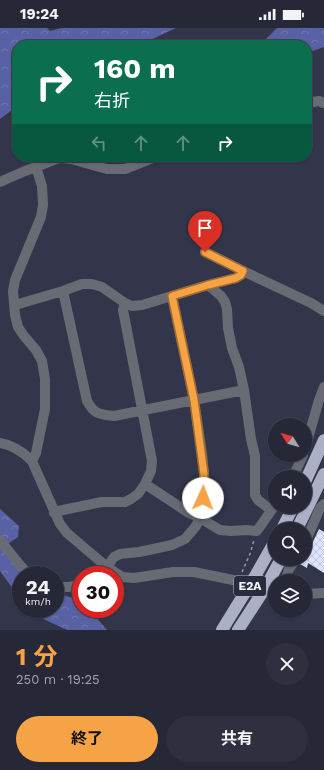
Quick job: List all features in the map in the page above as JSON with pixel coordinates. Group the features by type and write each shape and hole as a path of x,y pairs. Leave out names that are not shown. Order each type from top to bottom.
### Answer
{"highway":[{"path":"310,470 324,440"},
{"path":"301,522 324,474"},
{"name":"E2A","path":"222,630 268,553"},
{"name":"E2A","path":"238,630 264,590 277,566"}],"street":[{"path":"312,102 319,101 324,103"},
{"path":"0,182 46,162"},
{"path":"82,162 107,169 125,169 142,162"},
{"path":"32,460 36,453 44,409 45,379 42,361 36,350 18,327 15,315 13,291 15,280 41,217 43,205 42,186 36,167"},
{"path":"205,252 311,303 324,311"},
{"path":"15,305 82,284 92,284 102,287 125,303 132,306 142,305 236,278 241,275 243,271"},
{"path":"208,285 221,296 227,309 228,328 232,348 239,367 256,456 255,495 258,500 268,505"},
{"path":"63,291 87,401 92,409 101,415 114,416 244,390"},
{"path":"108,566 114,557 120,554 139,552 172,545 185,539 196,526 202,510 204,474 194,400 172,296"},
{"path":"54,513 102,502 125,502 132,499 138,494 145,484 151,471 152,461 123,310 125,303"},
{"path":"312,427 324,389"},
{"path":"0,443 15,448 32,460 60,524 67,533 106,566"},
{"path":"145,484 189,513 220,530 257,531 268,514"},
{"path":"312,527 320,508 324,504"},
{"path":"0,540 21,566"},
{"path":"124,576 134,578 173,572 194,572 240,582"},
{"path":"312,593 324,592"}],"path":[{"path":"240,582 257,531"}],"green space":[{"path":"0,28 47,28 50,31 62,28 176,28 150,40 12,40 12,110 0,119"},
{"path":"277,28 324,28 324,47 312,51 312,40 265,40"},
{"path":"0,509 19,526 18,537 9,543 7,553 17,566 12,566 12,588 0,571"},
{"path":"64,595 72,598 72,618 97,618 107,630 67,630 41,618 64,618"}],"building":[{"path":"319,529 324,532 324,573 312,566 312,544"}],"route":[{"path":"203,498 204,474 194,400 172,296 236,278 241,275 243,271 205,252"}]}
